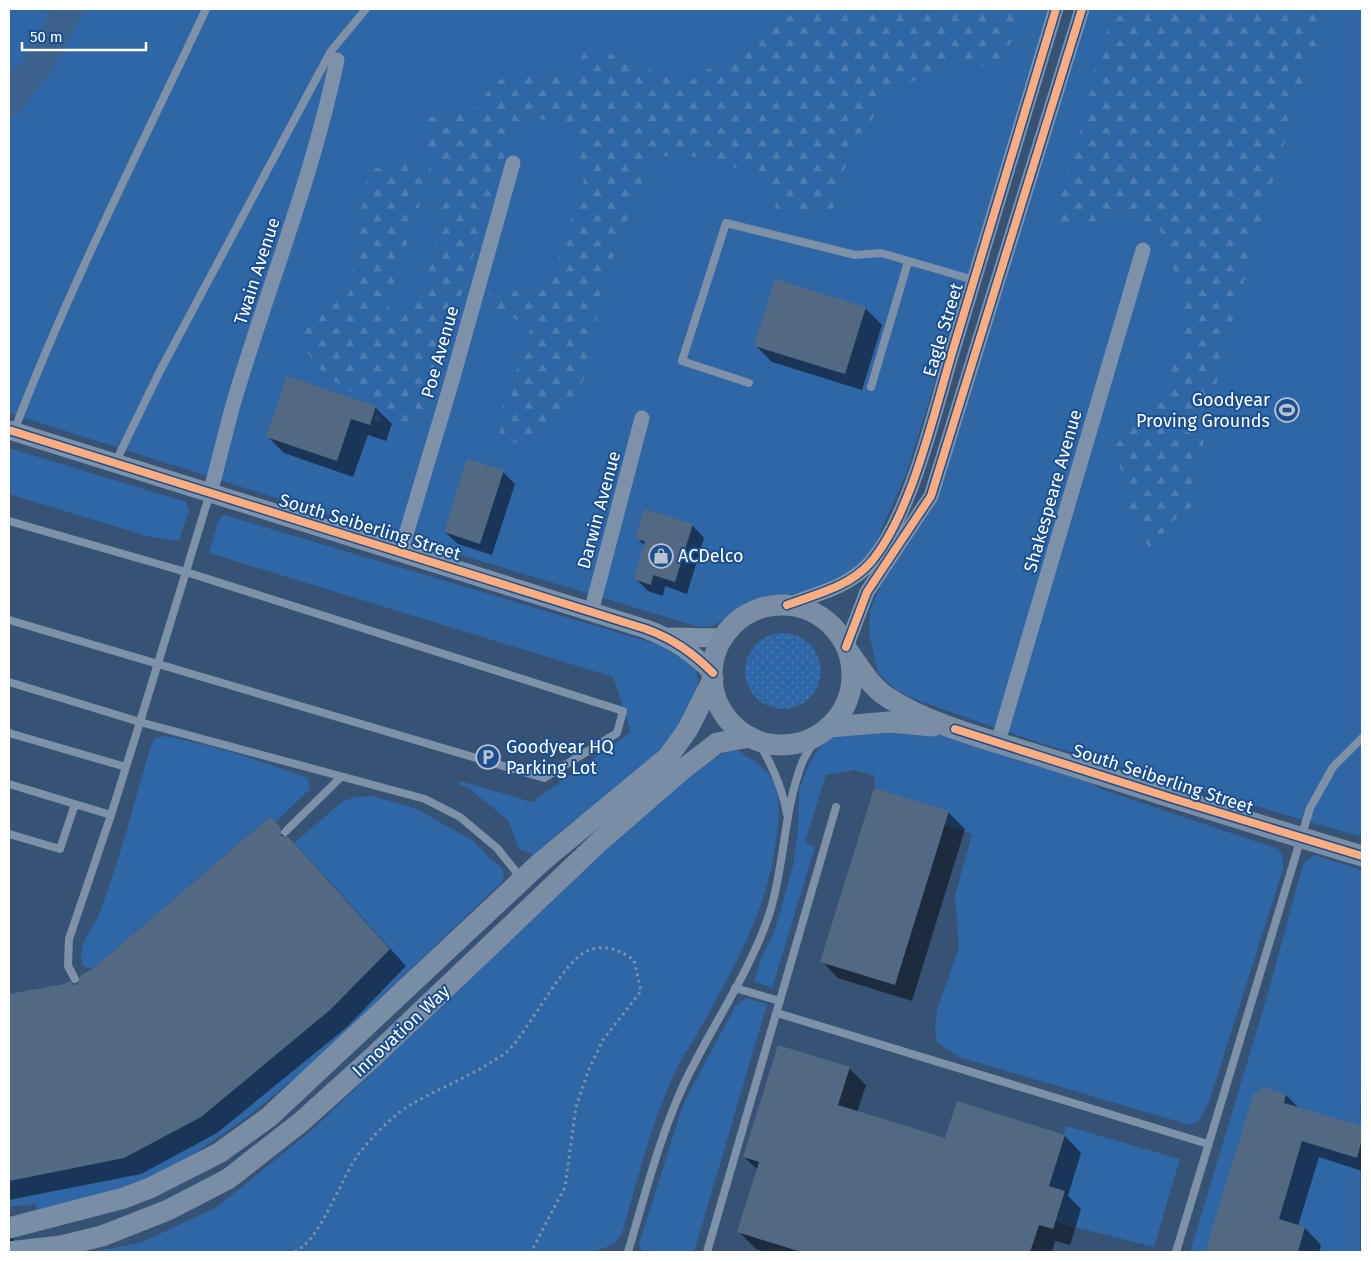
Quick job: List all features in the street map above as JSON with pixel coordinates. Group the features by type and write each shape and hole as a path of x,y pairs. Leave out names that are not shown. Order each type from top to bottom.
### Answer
{"main road":[{"path":"787,605 807,609 824,619 838,633 847,649 852,671 850,692 842,711 824,731 808,740 785,745 753,738 740,730 724,713 714,691 715,658 723,638 735,623 751,613 768,606 787,605"},
{"name":"South Seiberling Street","path":"847,649 871,682 883,694 900,705 954,728 1362,856"},
{"name":"Innovation Way","path":"9,1228 124,1198 182,1173 219,1153 269,1117 523,880 598,813 668,757 688,729 713,676"},
{"name":"South Seiberling Street","path":"824,731 890,722 954,728"},
{"name":"Innovation Way","path":"9,1252 61,1246 102,1236 168,1210 228,1179 301,1122 365,1065 600,841 683,769 717,743 753,738"}],"street":[{"name":"Eagle Street","path":"787,605 852,580 870,563 884,544 914,476 1056,9"},
{"path":"847,649 858,613 867,592 931,496 1082,9"},
{"name":"Twain Avenue","path":"210,493 235,398 309,174 324,122 337,60"},
{"name":"Poe Avenue","path":"401,551 451,384 513,163"},
{"name":"Shakespeare Avenue","path":"998,742 1143,250"},
{"name":"Darwin Avenue","path":"591,612 642,418"},
{"name":"South Seiberling Street","path":"11,431 401,551 669,637 693,652 713,676"},
{"name":"South Seiberling Street","path":"669,637 723,638"}],"lane":[{"path":"11,431 120,187 206,9"},
{"path":"115,463 160,371 331,51 366,9"},
{"path":"749,383 682,361 726,223 855,254 880,254 974,280"},
{"path":"870,387 908,262"},
{"path":"75,979 68,966 69,939 126,767 210,493"},
{"path":"9,522 186,572 623,711 617,733 544,778 9,620"},
{"path":"9,682 140,722 424,799 460,817 497,848 523,880"},
{"path":"628,1252 668,1121 695,1063 752,955 769,914 778,879 788,816 801,765 824,731"},
{"path":"9,733 126,767"},
{"path":"753,738 780,782 788,816"},
{"path":"1176,1252 1310,808 1328,774 1362,738"},
{"path":"285,832 341,776"},
{"path":"9,784 111,814"},
{"path":"9,834 60,849 75,804"},
{"path":"707,1252 836,807"},
{"path":"735,988 780,1001"},
{"path":"777,1013 1208,1144"}],"path":[{"path":"298,1252 314,1237 339,1185 360,1152 384,1127 409,1106 471,1075 508,1052 528,1026 566,969 583,953 601,946 622,952 634,960 641,992 603,1040 589,1069 576,1107 565,1187 531,1252"}],"green space":[{"path":"9,9 1050,9 908,469 872,551 851,576 828,587 786,595 764,596 713,626 699,627 349,521 9,413"},
{"path":"797,9 1025,9 1016,33 995,69 951,59 891,94 863,131 832,195 835,223 811,210 775,213 776,192 744,170 684,154 651,158 601,288 589,370 559,421 529,443 499,442 504,394 516,372 531,327 493,308 489,291 536,291 556,266 584,180 574,132 531,115 524,109 505,154 426,407 407,432 378,426 360,398 325,375 302,346 300,320 349,294 368,171 409,157 431,169 391,291 389,311 416,303 443,222 438,177 426,143 426,118 477,108 493,84 515,71 575,73 587,45 686,84"},
{"path":"1088,9 1362,9 1362,837 1043,744 916,700 896,690 878,673 869,635 870,611 885,575 939,494"},
{"path":"1115,9 1329,9 1282,151 1226,347 1202,451 1196,503 1167,526 1153,557 1136,519 1123,502 1125,483 1114,446 1152,407 1186,344 1171,253 1158,226 1121,216 1075,229 1055,232 1055,202 1077,146 1092,78"},
{"path":"9,448 186,502 189,511 179,541 150,537 9,494"},
{"path":"224,515 670,648 695,666 698,679 697,695 670,748 566,827 534,855 519,849 508,820 468,788 459,785 460,781 532,802 631,732 613,677 209,553 218,521"},
{"path":"783,633 798,636 810,644 818,656 821,671 818,686 810,698 798,706 783,709 768,706 756,698 748,686 745,671 748,656 756,644 768,636"},
{"path":"915,726 1073,773 1101,789 1278,849 1283,856 1283,869 1209,1102 1198,1122 1190,1125 959,1057 937,1042 935,1029 937,1010 959,947 955,896 972,834 945,825 875,789 875,776 854,770 826,775 805,842 815,847 772,988 754,981 761,959 774,933 793,866 798,830 799,790 809,764 820,747 835,735"},
{"path":"163,736 218,748 308,778 310,789 276,822 271,816 95,967 88,968 83,966 81,951 107,894 150,748 154,739"},
{"path":"737,750 767,772 776,789 779,811 773,862 749,936 666,1091 622,1233 614,1244 594,1252 91,1252 140,1243 217,1207 313,1129 668,789 725,752"},
{"path":"372,796 417,809 475,842 489,858 500,866 504,872 503,881 308,1067 249,1116 191,1156 128,1187 37,1213 36,1204 9,1207 9,1180 124,1158 294,843 343,801 356,797"},
{"path":"1314,855 1362,870 1360,1252 1190,1252 1268,993 1303,864"},
{"path":"746,998 767,1004 694,1252 642,1252 639,1244 684,1102 735,1007"},
{"path":"1066,1126 1180,1159 1154,1247 1055,1222 1049,1186"}],"building":[{"path":"775,279 866,307 845,374 754,346"},
{"path":"287,376 376,406 370,425 351,419 337,461 266,437"},
{"path":"467,459 504,470 480,544 444,532"},
{"path":"644,509 693,524 675,582 653,575 651,585 634,579 645,541 635,539"},
{"path":"874,788 949,811 895,985 820,962"},
{"path":"271,816 281,828 281,836 288,836 390,949 330,1010 201,1117 124,1158 9,1181 9,994 64,984 70,981 74,985 78,984 80,976 95,967"},
{"path":"778,1045 850,1067 838,1105 945,1138 957,1101 1065,1135 1049,1186 1065,1191 1053,1229 1039,1225 1030,1252 801,1252 737,1232 759,1162 743,1157"},
{"path":"1261,1086 1286,1094 1284,1103 1362,1126 1362,1140 1357,1158 1302,1141 1279,1219 1305,1227 1298,1252 1205,1252 1254,1092 1259,1094"}],"waterway":[{"path":"9,102 41,60 68,9"}],"cycle path":[{"path":"787,605 832,589 862,571 885,543 898,519 920,463 1056,9"},
{"path":"846,647 867,592 931,496 1082,9"},
{"path":"9,430 646,629 682,647 713,673"},
{"path":"955,729 1171,798 1362,856"}],"place":[{"name":"Goodyear Proving Grounds","path":"1287,410"},
{"name":"ACDelco","path":"661,556"},
{"name":"Goodyear HQ Parking Lot","path":"488,757"}]}
